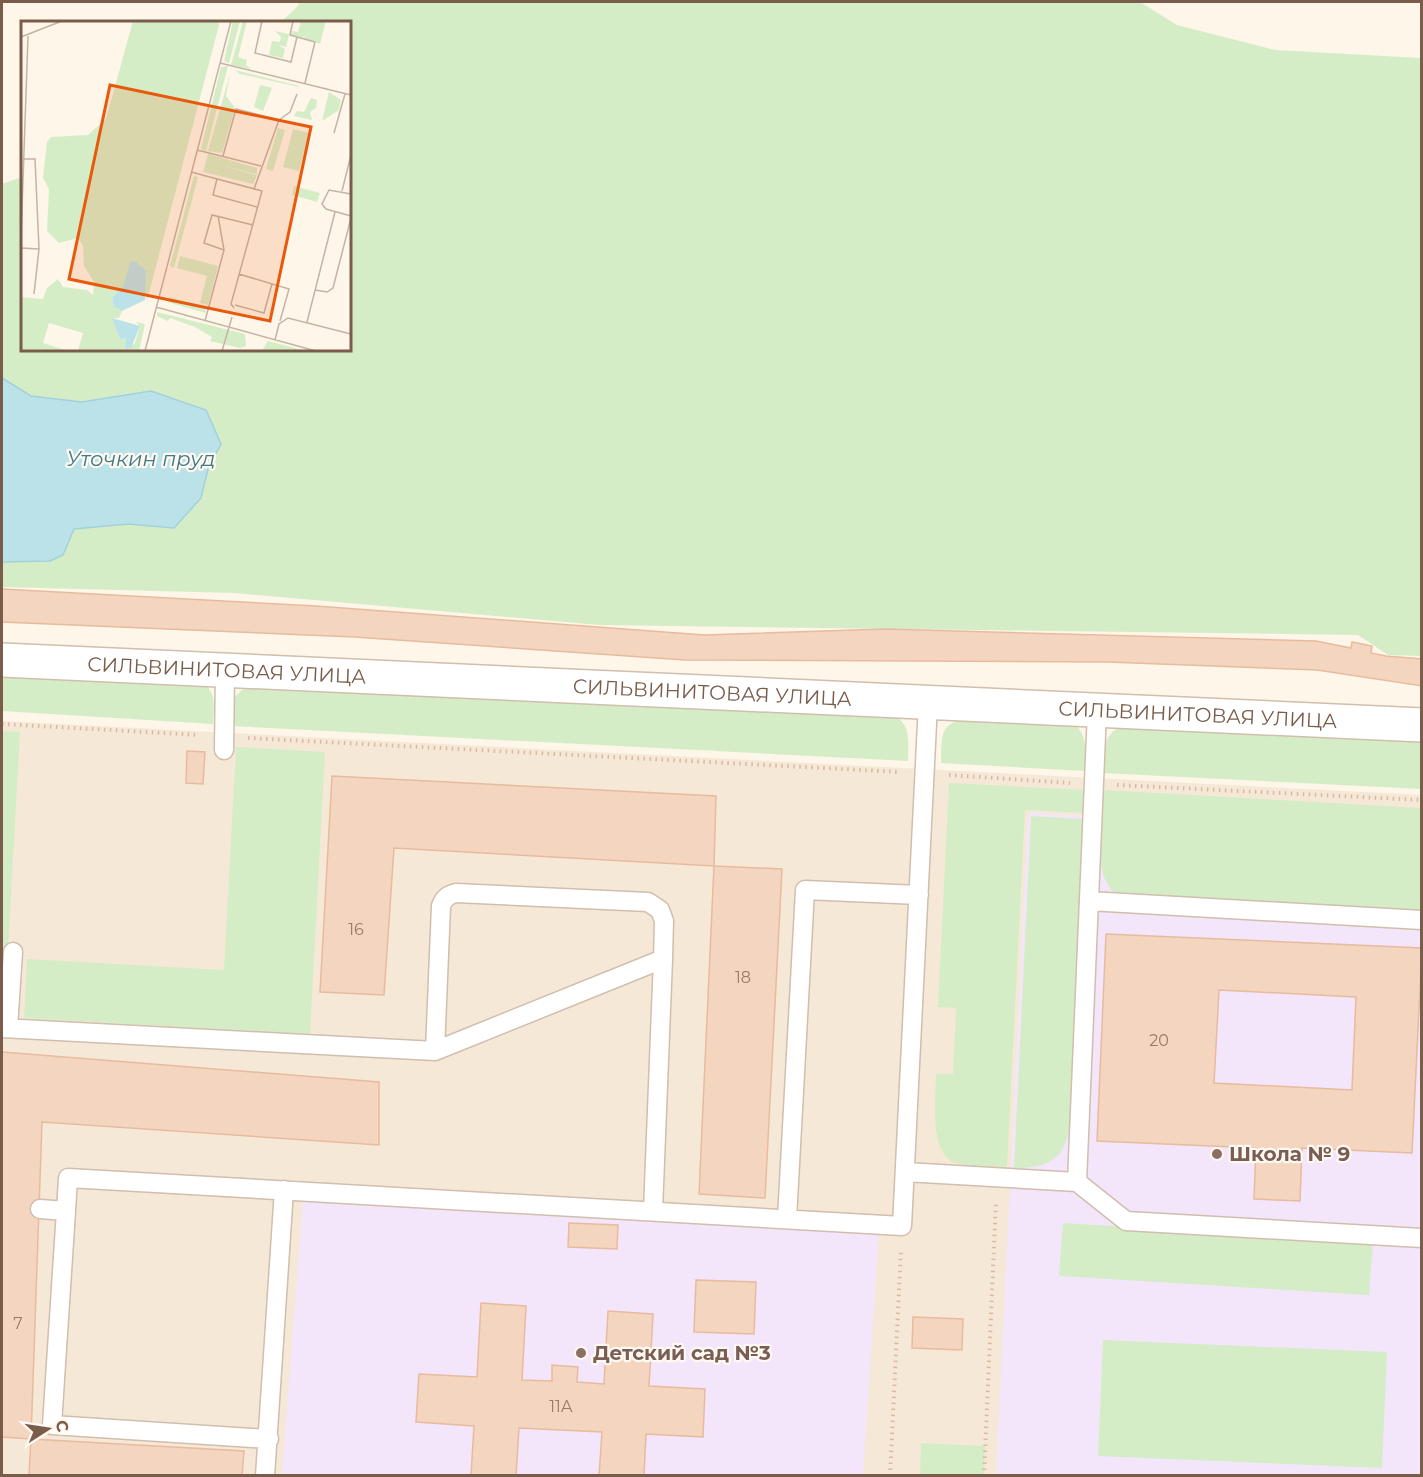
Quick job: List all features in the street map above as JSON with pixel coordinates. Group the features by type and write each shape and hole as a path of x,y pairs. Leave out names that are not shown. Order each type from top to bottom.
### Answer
{"street":[{"name":"СИЛЬВИНИТОВАЯ УЛИЦА","path":"2,660 1422,725"}],"lane":[{"path":"224,743 225,671"},
{"path":"269,1439 52,1425 68,1178 902,1226 928,703"},
{"path":"1077,1182 1097,711"},
{"path":"787,1219 805,890 919,895"},
{"path":"435,1051 441,906 450,895 456,893 648,902 660,910 663,921 663,959 653,1211"},
{"path":"1089,901 1422,920"},
{"path":"13,952 5,1028 435,1051 663,959"},
{"path":"905,1172 1077,1182 1126,1221 1422,1238"},
{"path":"266,1476 284,1190"},
{"path":"39,1209 66,1211"}],"path":[{"path":"2,724 224,743 925,773 1094,784 1422,800"},
{"path":"984,1476 997,1177"},
{"path":"892,1474 902,1226"}],"shaded area":[{"path":"2,721 1421,795 1421,1475 2,1475"},
{"name":"Школа № 9","path":"1028,813 1421,832 1421,1475 996,1476"},
{"name":"Детский сад №3","path":"303,1199 879,1231 863,1475 282,1476"}],"green space":[{"path":"298,2 1140,2 1177,25 1275,50 1421,58 1421,656 1388,655 1358,635 599,625 234,593 2,587 2,562 50,561 63,555 74,529 128,524 174,528 201,498 208,469 221,444 206,410 151,391 82,402 31,396 2,378 2,184 21,177 21,351 351,351 351,21 282,21 299,5"},
{"path":"2,670 200,680 212,694 213,724 2,711"},
{"path":"247,686 892,715 898,718 906,728 908,761 230,726 233,698"},
{"path":"966,718 1077,726 1085,742 1085,771 941,763 943,733 950,724"},
{"path":"1120,727 1421,739 1421,789 1103,773 1107,741 1110,735"},
{"path":"2,731 20,732 8,952 2,1009"},
{"path":"236,747 325,752 310,1034 24,1018 27,959 224,970"},
{"path":"949,783 1086,790 1084,813 1025,810 1007,1167 956,1163 947,1158 937,1137 936,1074 953,1074 956,1008 938,1007"},
{"path":"1104,790 1421,808 1421,912 1119,898 1104,875 1101,862 1100,833"},
{"path":"1031,816 1084,819 1070,1125 1064,1147 1052,1160 1036,1166 1014,1168"},
{"path":"1063,1223 1373,1242 1369,1295 1059,1276"},
{"path":"1103,1340 1387,1352 1382,1468 1098,1456"},
{"path":"921,1443 985,1446 984,1475 920,1475"}],"water":[{"name":"Уточкин пруд","path":"2,378 31,396 82,402 151,391 206,410 221,444 208,469 201,498 174,528 128,524 74,529 63,555 50,561 2,562"}],"building":[{"path":"2,589 316,606 704,635 885,629 1316,641 1351,648 1352,642 1372,646 1371,653 1422,659 1422,686 1317,670 1107,662 685,660 354,637 2,622"},
{"path":"187,751 205,752 203,784 186,783"},
{"path":"332,776 716,796 714,866 394,848 384,995 320,992"},
{"path":"714,866 782,869 765,1198 699,1194"},
{"path":"1106,934 1422,948 1412,1153 1302,1148 1300,1201 1254,1199 1256,1148 1097,1141","holes":["1219,990 1356,997 1352,1090 1214,1083"]},
{"path":"2,1052 379,1082 379,1145 42,1122 31,1439 2,1437"},
{"path":"569,1223 618,1225 617,1249 568,1247"},
{"path":"696,1280 756,1282 754,1334 694,1332"},
{"path":"481,1303 526,1306 522,1380 552,1381 552,1365 578,1367 577,1382 604,1384 608,1311 653,1314 649,1386 705,1389 703,1437 646,1434 644,1476 599,1476 602,1432 519,1428 516,1476 471,1476 474,1426 416,1422 419,1374 477,1377"},
{"path":"913,1317 963,1319 962,1350 912,1348"},
{"path":"31,1439 244,1451 242,1476 29,1476"}],"place":[{"name":"Школа № 9","path":"1217,1154"},
{"name":"Детский сад №3","path":"581,1353"}]}
